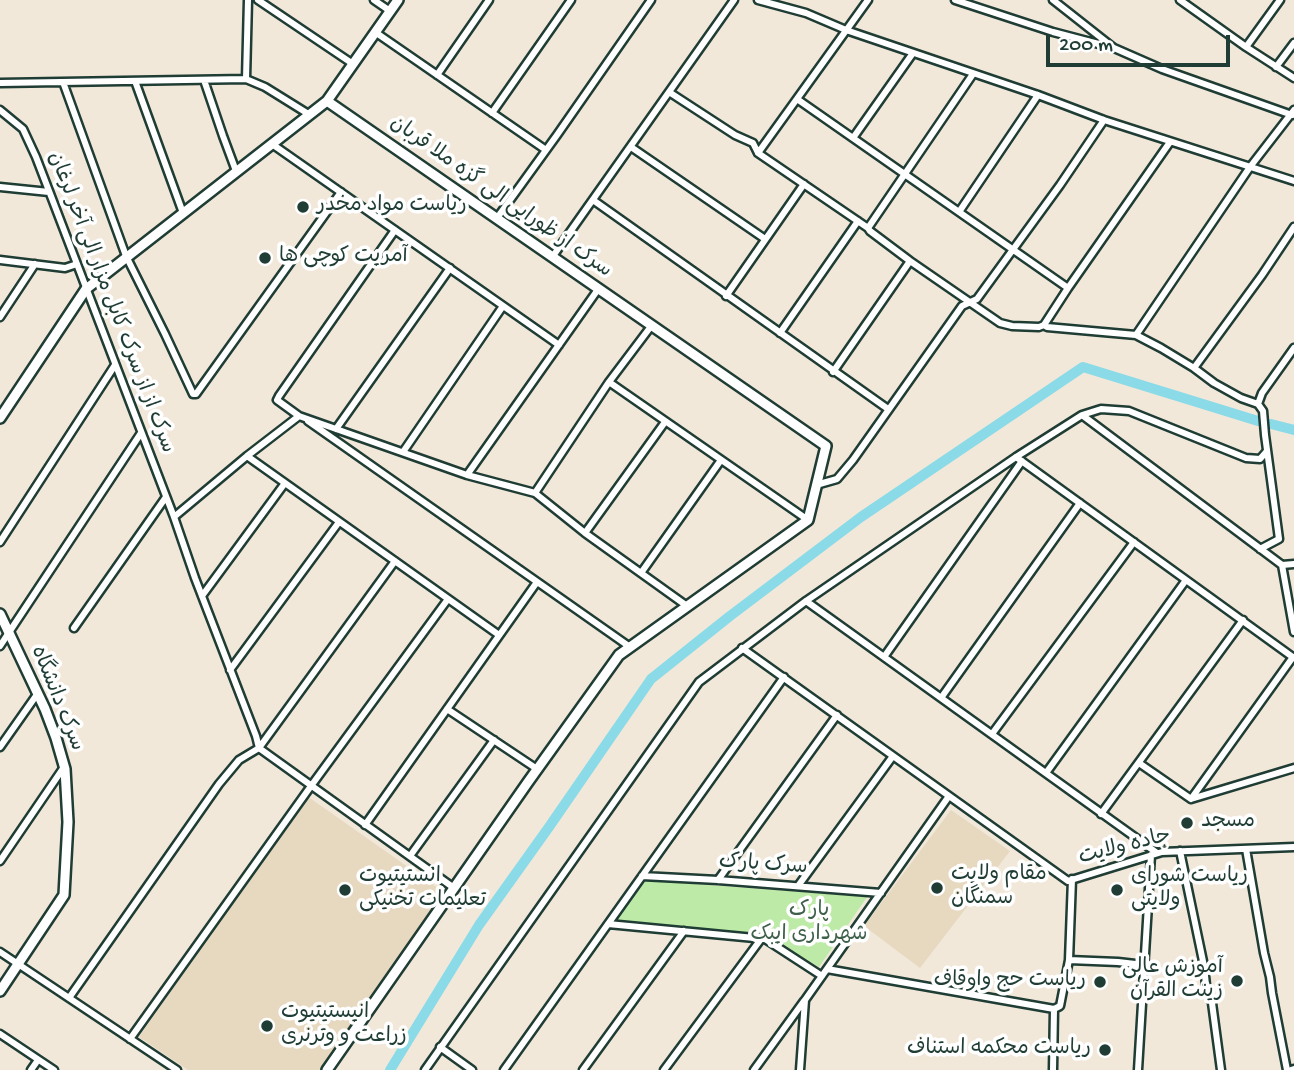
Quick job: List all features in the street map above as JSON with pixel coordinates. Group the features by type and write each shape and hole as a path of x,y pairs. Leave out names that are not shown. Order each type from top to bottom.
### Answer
{"street":[{"path":"246,79 248,0"},
{"path":"258,0 353,64"},
{"path":"374,0 390,11"},
{"path":"0,418 86,289 327,101 398,0"},
{"path":"437,75 489,0"},
{"path":"492,113 571,0"},
{"path":"497,218 651,0"},
{"path":"553,256 734,0"},
{"path":"758,0 806,13 846,30 1104,120 1294,181"},
{"path":"758,153 868,0"},
{"path":"955,0 1053,32 1114,48 1162,69 1293,113 1250,167 1136,335"},
{"path":"1053,0 1114,48"},
{"path":"1180,0 1294,78"},
{"path":"1246,47 1280,0"},
{"path":"375,33 545,150"},
{"path":"1276,67 1294,43"},
{"path":"853,138 914,53"},
{"path":"867,228 973,74"},
{"path":"0,83 246,79 310,114"},
{"path":"204,80 236,172"},
{"path":"135,81 183,213"},
{"path":"63,82 126,256 193,394 196,394 341,192"},
{"path":"669,92 735,135 753,143 758,153 858,221 910,261 1000,323 1012,326 1044,325 1170,142"},
{"path":"959,212 1038,95"},
{"path":"797,99 1068,288"},
{"name":"سرک از ظورایی الی گزه ملا قربان","path":"327,101 826,446 808,520"},
{"name":"سرک از از سرک کابل مزار الی آخر لرغان","path":"0,110 23,129 36,157 174,517"},
{"path":"816,485 837,479 853,460 962,306 977,299 1060,186 1104,120"},
{"path":"272,144 558,345"},
{"path":"631,147 765,239"},
{"path":"726,296 804,184"},
{"path":"0,187 49,192"},
{"path":"593,200 888,409"},
{"path":"780,333 858,221"},
{"path":"1194,368 1294,227"},
{"path":"395,230 277,400 630,647"},
{"path":"0,260 65,268 77,264"},
{"path":"833,372 910,261"},
{"path":"0,317 35,264"},
{"path":"336,429 450,268"},
{"path":"467,475 599,288"},
{"path":"402,452 503,306"},
{"path":"535,493 652,324"},
{"path":"1044,325 1136,335 1194,368 1214,383 1258,404 1263,411 1279,539 1260,549"},
{"path":"1258,404 1262,393 1294,348"},
{"path":"0,542 116,365"},
{"path":"327,1070 619,655 808,520 610,382"},
{"path":"425,1070 698,681 742,648 806,601 1082,415 1101,409 1129,411 1246,458 1260,459 1267,451"},
{"path":"1082,415 1282,565 1294,564"},
{"path":"302,417 467,475 535,493 687,606"},
{"path":"302,417 247,456 174,517 259,748 454,888"},
{"path":"586,533 666,422"},
{"path":"0,646 141,433"},
{"path":"247,456 499,635"},
{"path":"1019,459 1294,658 1191,799"},
{"path":"884,657 1019,459"},
{"path":"641,573 720,460"},
{"path":"202,596 285,483"},
{"path":"74,628 166,497"},
{"path":"941,698 1080,503"},
{"path":"230,670 339,522"},
{"path":"992,734 1134,542"},
{"path":"69,998 219,784 239,760 259,748 395,561"},
{"path":"1282,565 1294,632"},
{"path":"1045,773 1186,580"},
{"path":"365,825 537,582"},
{"path":"130,1039 448,599"},
{"path":"806,601 1154,854 1138,1070"},
{"name":"سرک دانشگاه","path":"0,614 38,693 56,738 64,766 68,822 64,895 0,992"},
{"path":"1101,814 1242,620"},
{"name":"جاده ولایت","path":"742,648 1068,881 1154,854 1294,847"},
{"path":"504,1070 784,677"},
{"path":"0,747 38,693"},
{"path":"447,709 537,769"},
{"path":"718,880 836,715"},
{"path":"410,856 494,740"},
{"path":"798,886 893,756"},
{"path":"1139,763 1191,799"},
{"path":"0,861 64,766"},
{"path":"1191,799 1294,768"},
{"path":"754,1070 949,796"},
{"path":"1246,849 1272,993 1291,1070"},
{"path":"1181,851 1206,985 1212,1003 1221,1070"},
{"name":"سرک پارک","path":"642,876 881,893"},
{"path":"608,924 765,939 824,972 1054,1009 1060,1006 1069,960 1072,879"},
{"path":"583,1070 684,931"},
{"path":"664,1070 761,939"},
{"path":"0,952 177,1070"},
{"path":"1069,960 1144,965"},
{"path":"800,1070 805,1000"},
{"path":"1053,1070 1054,1009"},
{"path":"0,1034 54,1070"},
{"path":"440,1047 472,1070"},
{"path":"31,1070 38,1060"}],"shaded area":[{"path":"307,796 445,893 321,1070 188,1070 139,1037"},
{"name":"مقام ولایت سمنگان","path":"951,810 1010,851 920,968 864,926"}],"green space":[{"name":"پارک شهرداری ایبک","path":"642,880 867,897 819,967 767,936 614,921"}],"waterway":[{"path":"390,1070 479,925 651,679 861,517 1083,367 1258,421"},
{"path":"1271,424 1294,430"}],"place":[{"name":"ریاست مواد مخدر","path":"303,207"},
{"name":"آمریت کوچی ها","path":"265,258"},
{"name":"مسجد","path":"1187,823"},
{"name":"مقام ولایت سمنگان","path":"937,888"},
{"name":"انستیتیوت تعلیمات تخنیکی","path":"345,890"},
{"name":"ریاست شورای ولایتی","path":"1117,890"},
{"name":"آموزش عالی زینت القرآن","path":"1237,981"},
{"name":"ریاست حج واوقاف","path":"1100,982"},
{"name":"انیستیتیوت زراعت و وترنری","path":"267,1026"},
{"name":"ریاست محکمه استناف","path":"1105,1050"}]}
